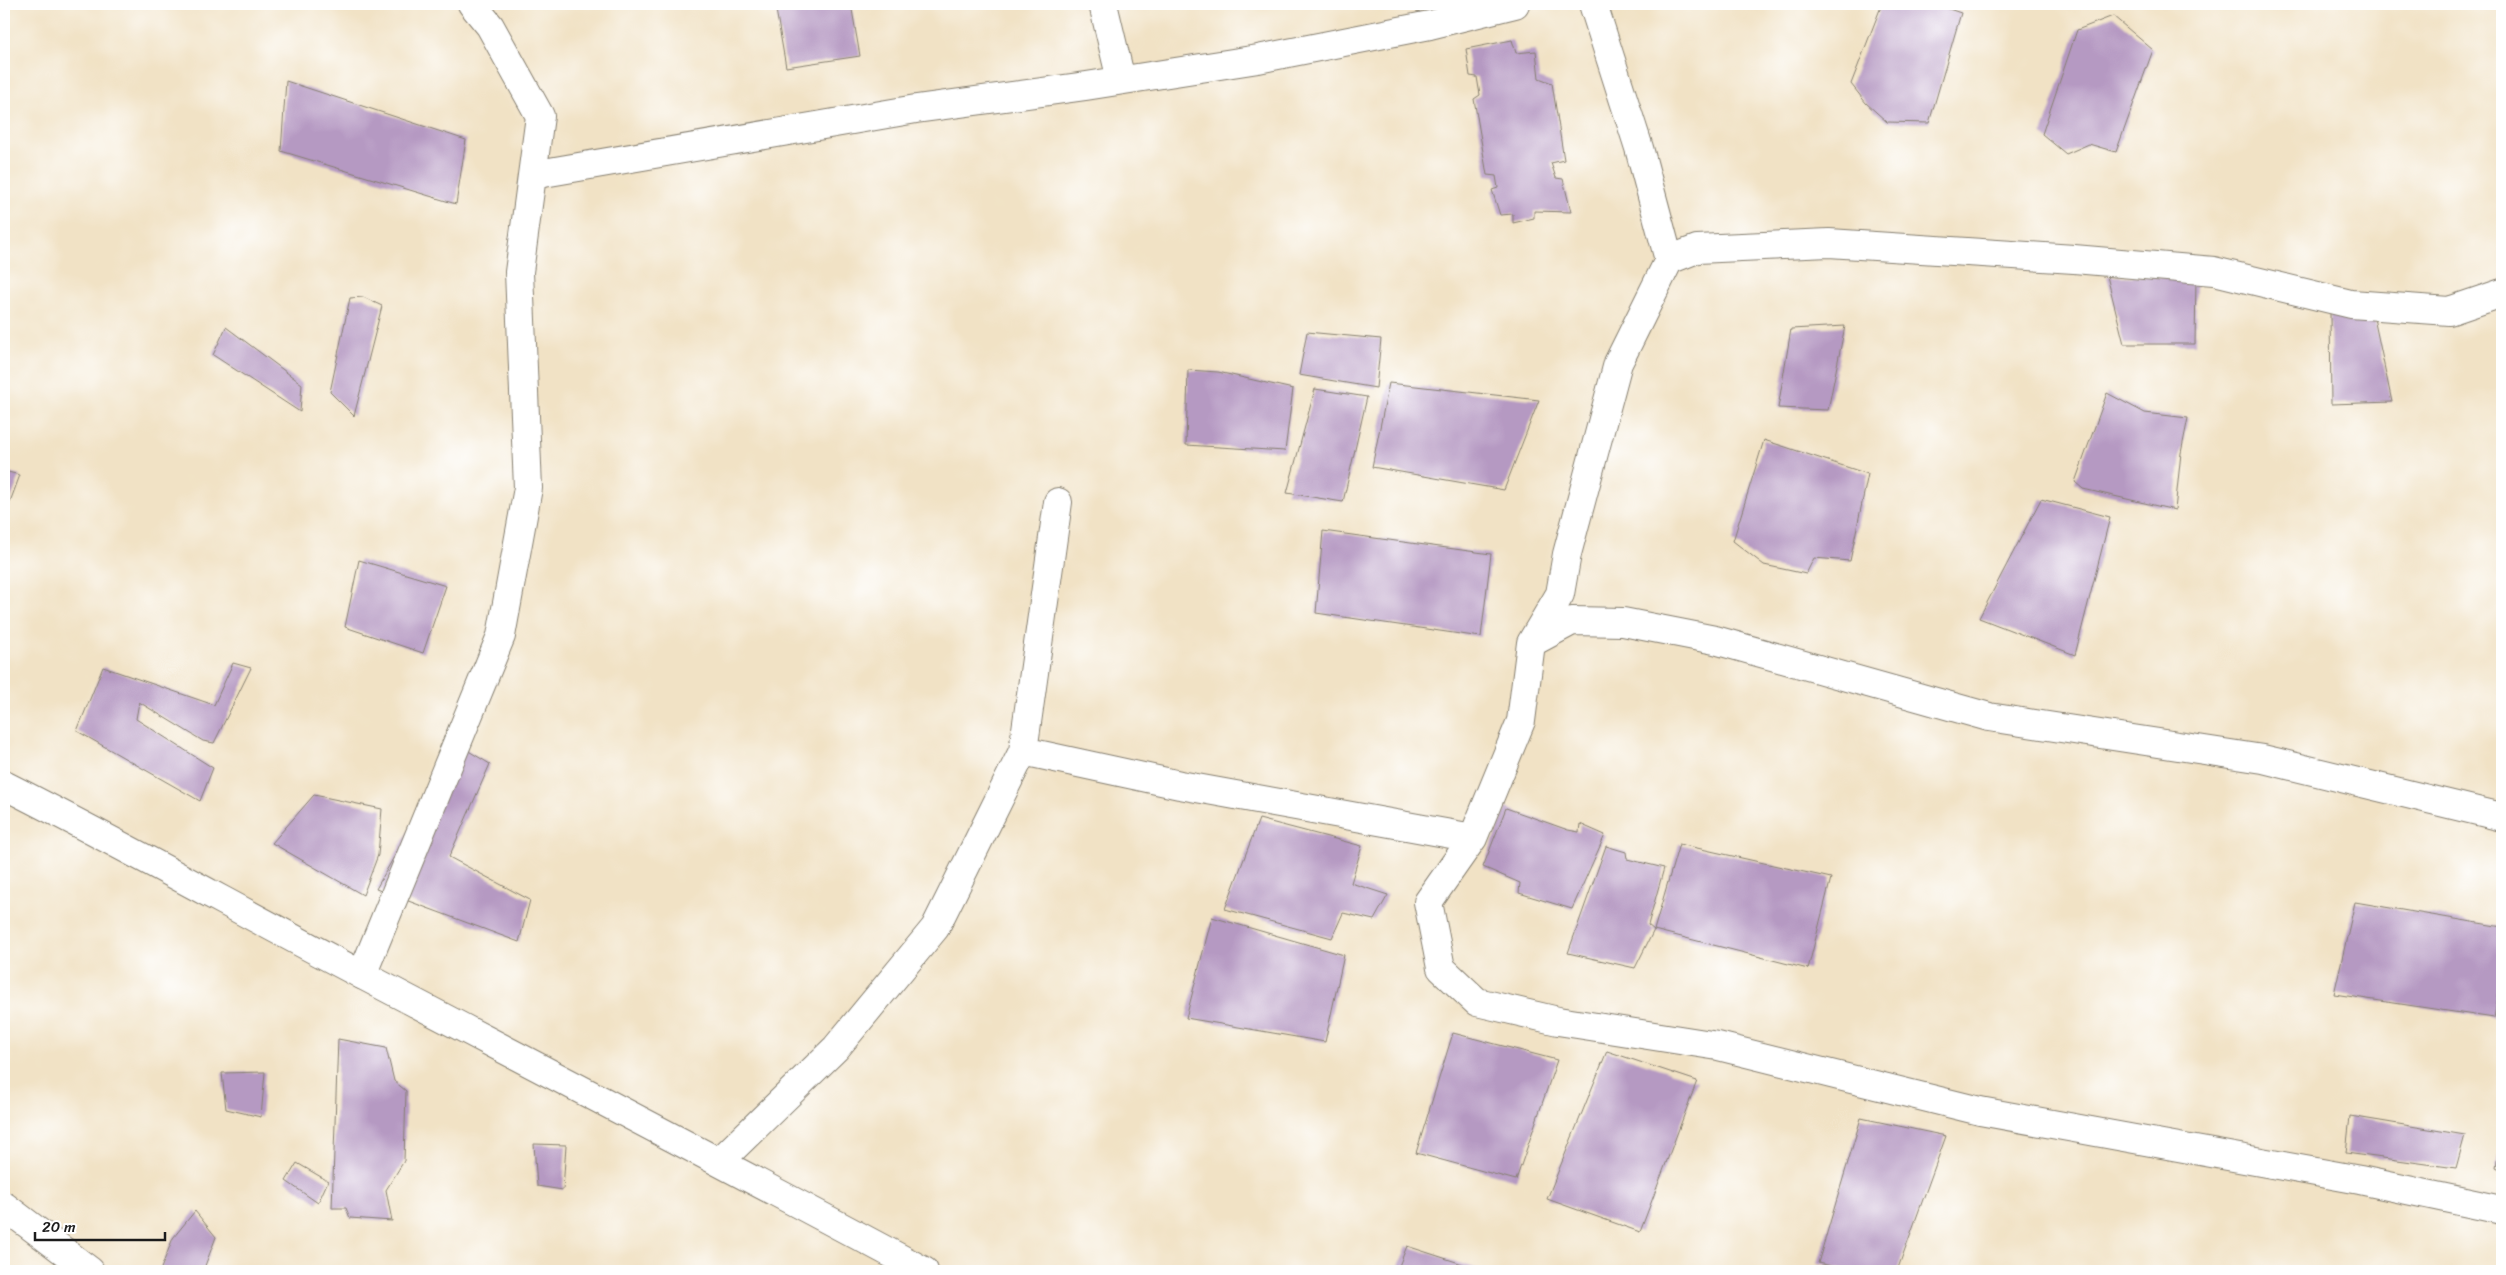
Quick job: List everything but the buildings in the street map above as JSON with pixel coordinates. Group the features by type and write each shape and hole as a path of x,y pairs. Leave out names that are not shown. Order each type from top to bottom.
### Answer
{"street":[{"path":"362,975 501,636 528,488 519,272 540,116 490,26 472,4"},
{"path":"1103,4 1120,80"},
{"path":"532,175 916,108 1258,59 1430,25 1515,4"},
{"path":"1593,4 1639,148 1669,260"},
{"path":"2502,293 2449,311 2361,305 2214,271 2074,259 1829,243 1697,248 1669,260 1618,362 1567,554 1560,594 1531,643 1521,721 1473,838 1428,902 1441,968 1477,1002 1558,1022 1718,1046 1980,1111 2360,1180 2502,1210"},
{"path":"720,1161 836,1048 935,928 1023,751 1058,502"},
{"path":"1531,643 1572,622 1622,622 1715,640 1989,717 2263,759 2502,817"},
{"path":"1023,751 1180,785 1473,838"},
{"path":"4,785 96,831 362,975 720,1161 924,1271"},
{"path":"4,1206 90,1271"}]}
